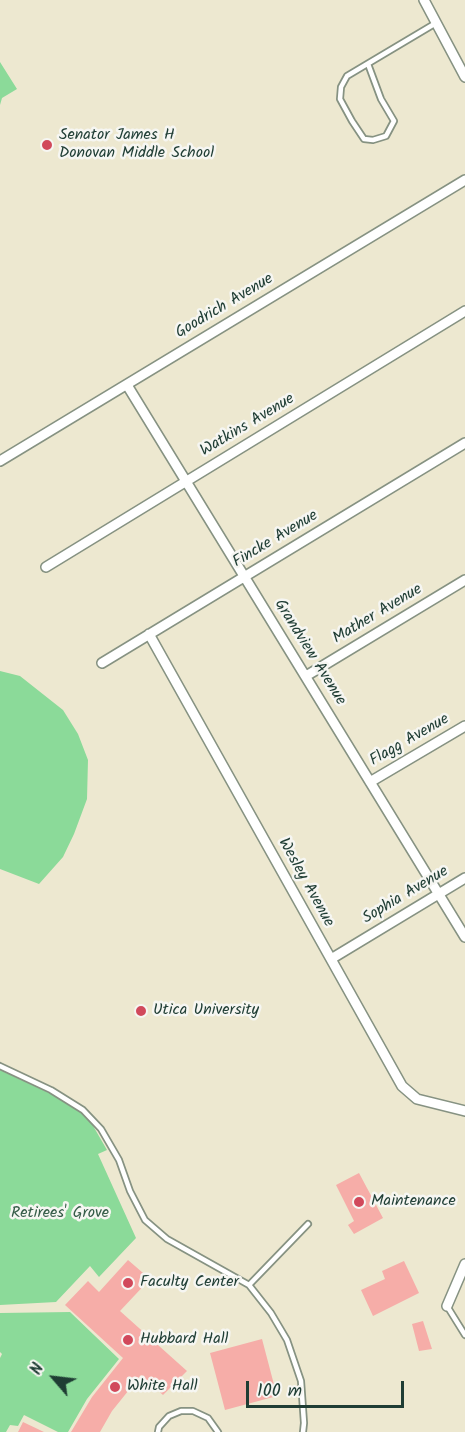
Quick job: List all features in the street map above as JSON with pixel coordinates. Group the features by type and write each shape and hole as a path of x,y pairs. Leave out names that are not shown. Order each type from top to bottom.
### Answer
{"street":[{"path":"424,0 465,77"},
{"name":"Goodrich Avenue","path":"0,461 465,180"},
{"name":"Watkins Avenue","path":"46,567 465,311"},
{"name":"Grandview Avenue","path":"127,385 465,937"},
{"name":"Fincke Avenue","path":"102,663 465,443"},
{"name":"Mather Avenue","path":"306,676 465,579"},
{"name":"Wesley Avenue","path":"149,634 402,1086 417,1099 465,1111"},
{"name":"Flagg Avenue","path":"370,782 465,726"},
{"name":"Sophia Avenue","path":"331,959 465,878"},
{"path":"447,1306 465,1264"}],"lane":[{"path":"368,64 381,99 394,121 386,136 373,140 364,139 352,121 340,99 341,87 347,76 436,23"},
{"path":"0,1066 51,1090 83,1110 101,1129 119,1160 130,1191 145,1220 167,1239 249,1285 272,1313 287,1340 301,1381 303,1432"},
{"path":"249,1285 308,1224"},
{"path":"447,1306 465,1335"},
{"path":"158,1432 159,1427 170,1416 181,1411 193,1411 208,1418 218,1432"}],"green space":[{"path":"0,62 17,89 2,98 0,105"},
{"path":"0,671 20,676 63,710 78,734 88,760 87,799 74,834 63,857 39,884 0,869"},
{"name":"Retirees' Grove","path":"0,1070 60,1098 79,1111 92,1124 107,1150 98,1154 136,1238 99,1277 90,1266 56,1302 0,1305"},
{"path":"70,1312 119,1359 87,1399 68,1432 58,1432 24,1415 18,1426 10,1425 6,1432 0,1432 0,1358 2,1354 0,1352 0,1313"}],"building":[{"name":"Maintenance","path":"359,1173 383,1218 354,1234 348,1225 354,1221 336,1185"},
{"path":"128,1260 150,1279 120,1311 187,1371 163,1395 141,1375 112,1411 100,1432 71,1432 92,1397 123,1358 65,1305 88,1281 99,1292"},
{"path":"404,1261 419,1293 373,1316 361,1290 385,1279 382,1271"},
{"path":"423,1321 432,1349 419,1351 412,1324"},
{"path":"262,1339 277,1396 225,1410 210,1353"},
{"path":"23,1422 44,1432 18,1432"}],"place":[{"name":"Senator James H Donovan Middle School","path":"47,145"},
{"name":"Utica University","path":"141,1011"},
{"name":"Maintenance","path":"359,1202"},
{"name":"Faculty Center","path":"128,1283"},
{"name":"Hubbard Hall","path":"128,1340"},
{"name":"White Hall","path":"115,1387"}]}
